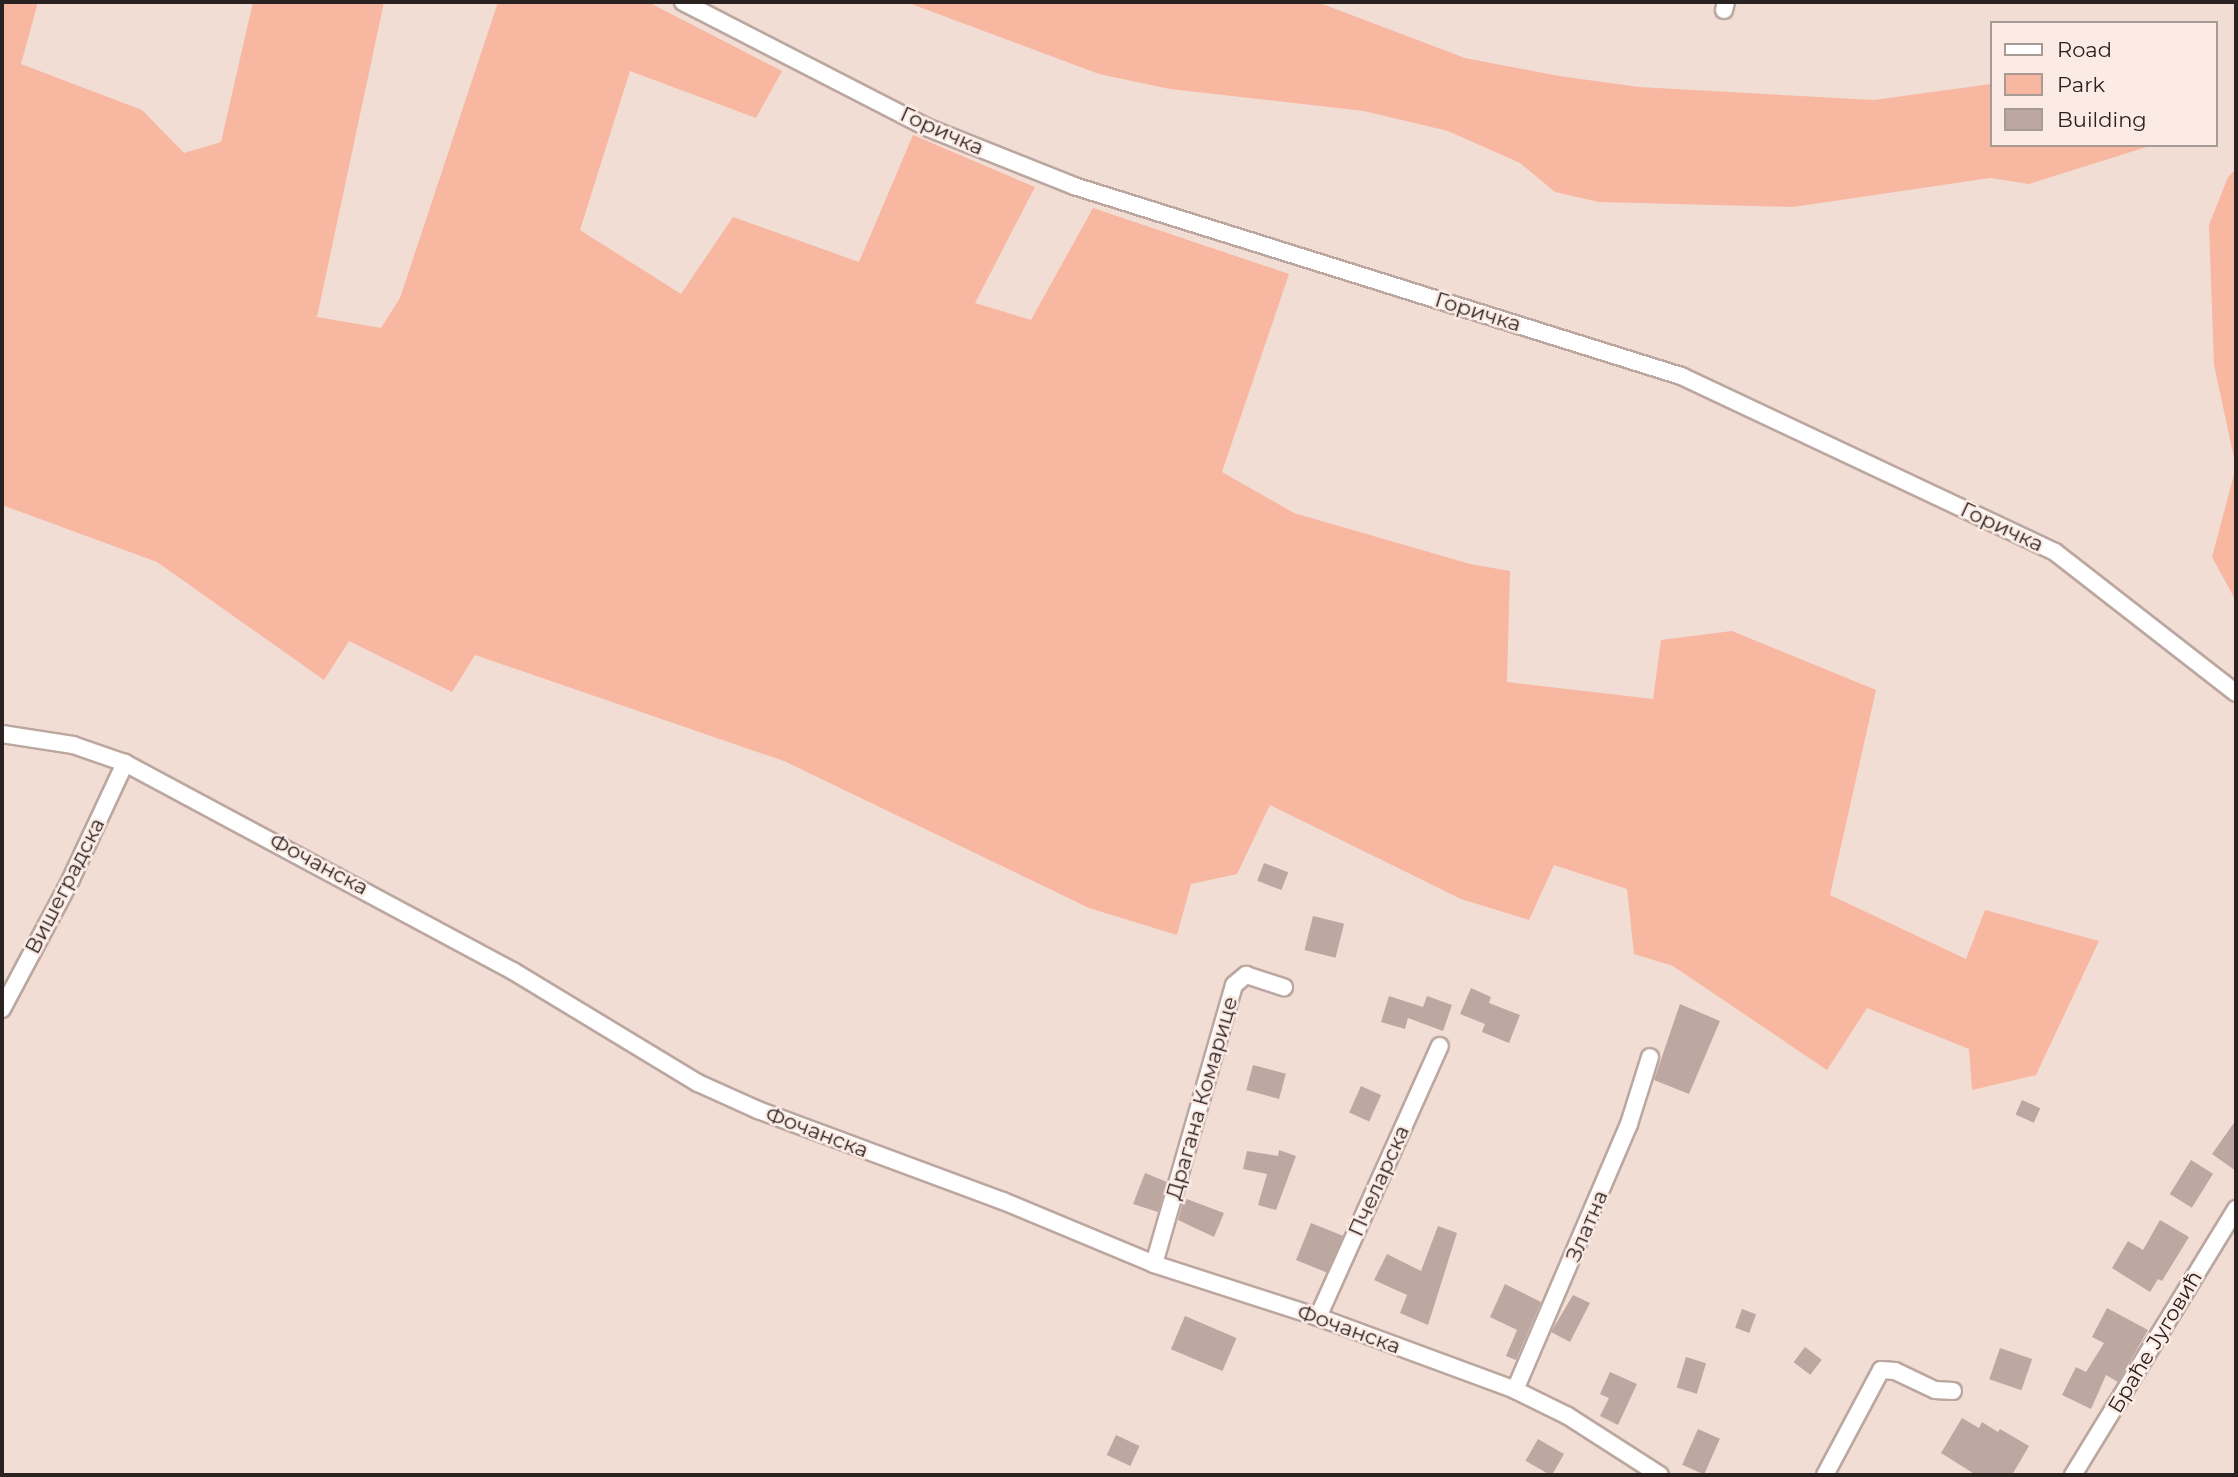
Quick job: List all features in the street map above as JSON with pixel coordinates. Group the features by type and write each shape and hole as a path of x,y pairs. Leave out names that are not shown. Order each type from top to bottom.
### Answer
{"street":[{"name":"Горичка","path":"683,2 926,127 1074,186 1681,376 2055,552 2236,693"},
{"name":"Фочанска","path":"2,734 73,744 125,763 502,964 698,1083 1154,1264 1318,1317 1516,1391 1568,1416 1660,1475"},
{"name":"Вишеградска","path":"2,1009 71,879 125,763"},
{"name":"Драгана Комарице","path":"1154,1264 1234,985 1246,975 1283,987"},
{"name":"Пчеларска","path":"1318,1317 1440,1046"},
{"name":"Златна","path":"1516,1391 1629,1124 1650,1058"},
{"name":"Браће Југовић","path":"2073,1475 2236,1209"},
{"path":"1825,1475 1881,1370 1895,1371 1935,1390 1954,1391"}],"green space":[{"path":"2,2 38,2 21,64 142,110 184,153 221,142 253,2 384,2 317,317 381,328 400,298 498,2 648,2 782,71 756,118 630,71 580,230 681,294 733,217 859,262 913,135 1035,187 975,303 1031,320 1093,208 1289,274 1222,472 1294,513 1470,564 1510,571 1507,682 1653,699 1661,640 1732,631 1876,690 1830,895 1966,959 1985,910 2099,941 2036,1075 1972,1090 1969,1049 1867,1008 1827,1070 1673,966 1634,954 1627,889 1554,865 1529,920 1461,899 1270,805 1237,874 1191,884 1177,935 1089,908 784,761 475,655 452,692 349,641 324,680 157,562 2,505"},
{"path":"906,2 1317,2 1465,58 1559,76 1639,87 1874,100 1990,84 1990,147 2147,147 2029,184 1990,178 1793,207 1599,202 1555,192 1520,163 1448,131 1364,111 1170,89 1099,74"},
{"path":"2236,169 2236,467 2214,365 2209,225 2228,177"},
{"path":"2236,467 2236,601 2212,557"}],"building":[{"path":"1264,863 1288,872 1281,890 1257,881"},
{"path":"1313,916 1344,924 1336,958 1305,950"},
{"path":"1471,988 1491,997 1489,1003 1520,1015 1509,1043 1482,1032 1485,1024 1460,1014"},
{"path":"1389,996 1423,1007 1427,996 1452,1005 1443,1031 1408,1018 1405,1029 1381,1022"},
{"path":"1680,1004 1720,1021 1689,1094 1654,1080"},
{"path":"1253,1065 1286,1074 1279,1099 1246,1090"},
{"path":"1361,1086 1381,1095 1369,1121 1349,1112"},
{"path":"2022,1100 2040,1108 2034,1123 2015,1115"},
{"path":"2236,1120 2236,1171 2212,1154"},
{"path":"1279,1150 1296,1156 1276,1210 1258,1205 1267,1174 1243,1169 1247,1151 1278,1156"},
{"path":"2191,1160 2213,1174 2192,1208 2170,1194"},
{"path":"1145,1173 1167,1182 1158,1212 1133,1204"},
{"path":"1184,1198 1224,1213 1214,1237 1178,1220"},
{"path":"2160,1220 2189,1237 2162,1281 2158,1279 2150,1292 2112,1268 2128,1241 2143,1250"},
{"path":"1311,1223 1343,1236 1328,1273 1296,1260"},
{"path":"1438,1226 1457,1233 1428,1325 1400,1313 1407,1295 1374,1280 1387,1254 1421,1271"},
{"path":"1505,1284 1541,1302 1516,1360 1506,1356 1517,1330 1490,1317"},
{"path":"1573,1295 1590,1303 1570,1342 1551,1332"},
{"path":"2107,1308 2148,1330 2118,1382 2106,1375 2091,1409 2062,1395 2076,1367 2086,1372 2104,1343 2092,1337"},
{"path":"1742,1309 1756,1314 1749,1333 1735,1328"},
{"path":"1185,1316 1237,1338 1222,1371 1171,1349"},
{"path":"1805,1347 1822,1360 1810,1375 1794,1362"},
{"path":"2000,1348 2032,1359 2021,1390 1989,1379"},
{"path":"1686,1357 1706,1363 1697,1394 1677,1388"},
{"path":"1610,1372 1637,1384 1618,1425 1600,1416 1609,1398 1600,1394"},
{"path":"1962,1418 1979,1428 1982,1422 1998,1432 2000,1429 2029,1446 2012,1475 1976,1475 1941,1453"},
{"path":"1698,1429 1720,1439 1704,1474 1682,1465"},
{"path":"1116,1435 1140,1446 1130,1466 1107,1455"},
{"path":"1538,1439 1564,1454 1552,1475 1526,1461"}]}
